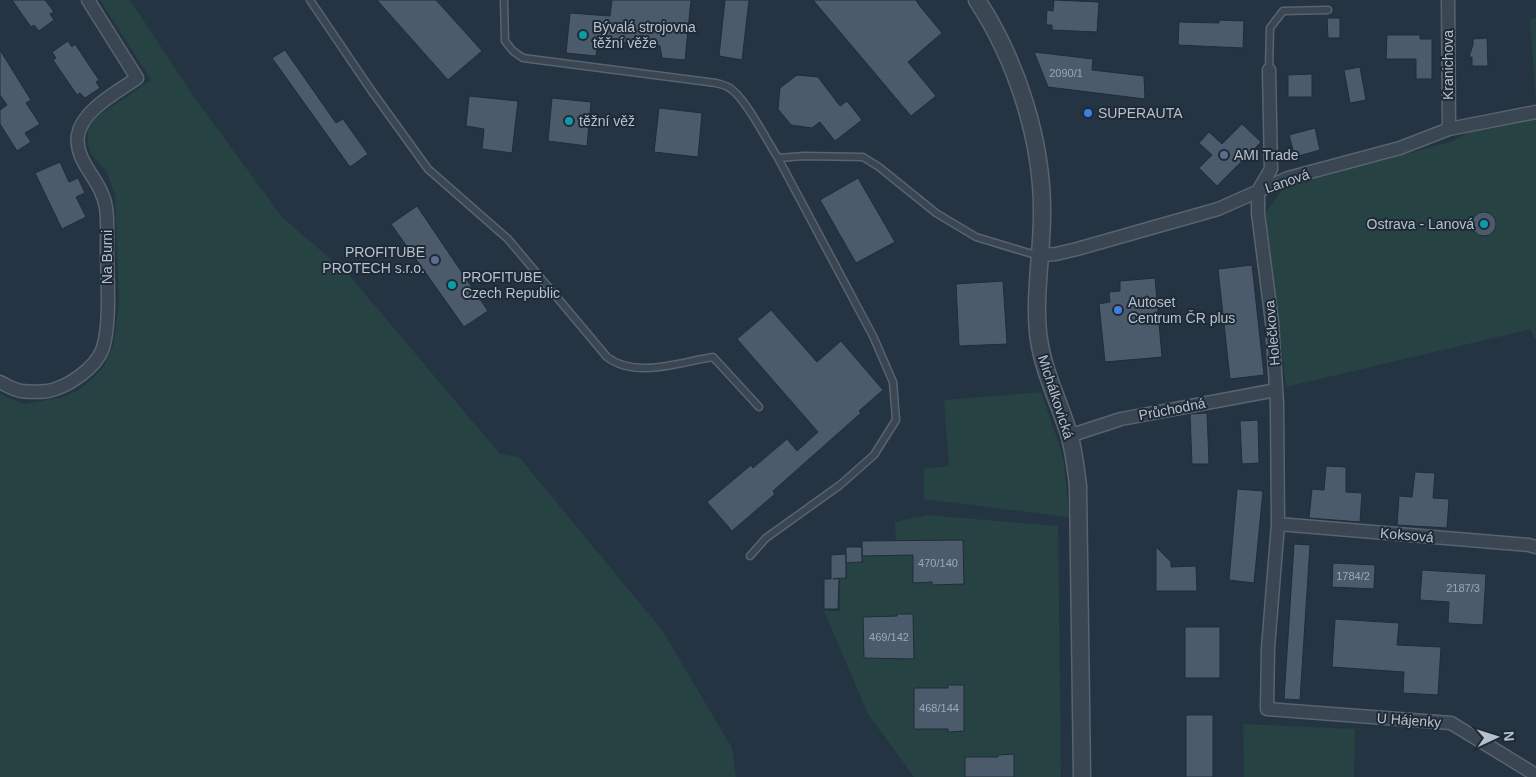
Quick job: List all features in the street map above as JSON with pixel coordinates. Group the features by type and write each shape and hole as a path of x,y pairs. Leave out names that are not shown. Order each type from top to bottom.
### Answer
{"street":[{"name":"Na Burni","path":"0,382 19,391 48,391 72,381 91,367 102,350 107,328 106,208 100,187 81,159 78,137 80,124 88,114 137,78 88,0"},
{"name":"Michálkovická","path":"977,0 1006,51 1020,86 1027,110 1041,184 1042,216 1038,310 1040,346 1046,373 1069,436 1078,486 1082,777"},
{"name":"Kranichova","path":"1448,0 1448,129"},
{"path":"1258,191 1271,169 1269,70"},
{"name":"Lanová","path":"1040,254 1056,254 1078,249 1211,212 1288,178 1400,148 1448,129 1536,112"},
{"name":"Holečkova","path":"1258,191 1258,213 1272,322 1276,390 1278,524 1268,648 1267,709"},
{"name":"Průchodná","path":"1069,436 1120,419 1276,390"},
{"name":"Koksová","path":"1278,524 1520,544 1536,547"},
{"name":"U Hájenky","path":"1267,709 1451,723 1536,775"}],"lane":[{"path":"310,0 371,90 428,169 508,239 607,357 616,364 636,368 656,367 713,357 759,407"},
{"path":"504,0 505,41 512,51 523,58 716,83 729,87 740,98 778,158 894,382 896,420 874,455 840,485 766,538 750,556"},
{"path":"1269,70 1270,28 1283,11 1328,10"},
{"path":"778,158 804,156 863,157 879,167 936,212 976,237 1028,253 1040,254"}],"green space":[{"path":"100,0 130,0 192,94 282,217 350,276 500,454 519,457 662,630 732,748 736,777 0,777 0,394 24,404 63,397 77,391 104,366 113,346 119,304 115,195 106,171 91,154 88,145 87,129 98,116 151,80"},
{"path":"1536,18 1536,103 1530,19"},
{"path":"1536,118 1536,339 1531,329 1286,387 1266,212 1285,187 1450,142 1473,130"},
{"path":"1041,392 1064,463 1069,517 924,499 924,469 949,466 944,400"},
{"path":"927,515 1058,526 1061,777 914,777 868,714 824,611 840,611 840,579 847,579 847,563 863,563 863,556 897,556 895,522"},
{"path":"1243,724 1355,729 1354,777 1244,777"}],"building":[{"path":"12,0 45,0 54,12 50,14 54,20 39,31 34,25 31,27"},
{"path":"377,0 436,0 482,51 448,80"},
{"path":"612,0 691,0 685,60 662,58 660,46 598,40 596,56 566,53 570,13 610,16"},
{"path":"725,0 749,0 742,60 719,56"},
{"path":"813,0 916,0 942,33 908,62 936,96 911,116"},
{"path":"1054,0 1099,2 1097,32 1052,30 1052,25 1046,25 1047,10 1053,11"},
{"path":"1327,18 1340,18 1340,38 1328,38"},
{"path":"1219,20 1244,21 1243,48 1178,45 1179,22 1219,23"},
{"path":"1387,35 1420,35 1420,39 1432,39 1432,79 1416,79 1416,59 1386,59"},
{"path":"1487,38 1488,66 1472,66 1472,57 1469,57 1473,39"},
{"path":"68,41 72,47 75,44 99,80 96,82 100,88 85,98 80,93 77,95 53,60 56,58 52,52"},
{"path":"0,50 31,100 26,103 40,124 25,133 31,142 17,151 0,124 0,110 7,105 0,95"},
{"path":"285,50 336,123 343,119 368,154 350,167 272,58"},
{"path":"1034,52 1093,59 1092,70 1144,76 1145,99 1048,87"},
{"path":"1360,67 1366,100 1350,103 1344,70"},
{"path":"1312,74 1312,97 1288,97 1288,75"},
{"path":"797,75 818,77 840,106 847,101 862,120 835,141 820,122 812,128 791,125 778,109 780,88"},
{"path":"469,96 518,101 512,153 482,149 484,129 466,126"},
{"name":"těžní věž","path":"552,98 591,102 587,146 548,141"},
{"path":"659,108 702,113 698,157 654,152"},
{"path":"1242,124 1261,142 1217,186 1199,168 1212,155 1199,143 1209,132 1222,144"},
{"path":"1315,128 1320,150 1295,157 1289,135"},
{"path":"60,162 69,182 78,178 85,193 76,197 86,217 62,229 35,173"},
{"path":"858,178 895,242 856,263 820,200"},
{"name":"PROFITUBE Czech Republic","path":"417,206 488,311 464,327 391,224"},
{"name":"Ostrava - Lanová","path":"1484,212 1493,215 1496,224 1493,233 1484,236 1475,233 1472,224 1475,215"},
{"path":"1252,265 1264,375 1230,379 1218,269"},
{"path":"1155,278 1162,357 1105,362 1099,304 1110,302 1109,292 1120,291 1120,281"},
{"path":"1003,281 1007,344 959,346 956,284"},
{"path":"771,310 817,362 841,341 883,390 859,411 861,413 773,491 775,494 732,531 707,502 751,465 753,468 787,439 797,451 818,432 737,339"},
{"path":"1207,413 1209,464 1192,464 1190,414"},
{"path":"1258,420 1259,463 1242,464 1240,421"},
{"path":"1326,466 1346,467 1346,492 1362,493 1360,522 1309,518 1312,489 1324,490"},
{"path":"1415,472 1435,473 1433,498 1449,499 1447,528 1397,525 1399,496 1412,497"},
{"path":"1237,489 1263,491 1254,583 1229,580"},
{"path":"963,540 964,584 932,585 932,582 913,583 913,555 862,556 862,541"},
{"path":"1294,544 1310,545 1300,700 1284,699"},
{"path":"846,547 862,547 862,562 846,563"},
{"path":"1156,547 1171,562 1171,567 1196,566 1197,591 1156,591"},
{"path":"846,554 846,578 839,579 838,609 824,609 824,579 831,579 831,555"},
{"path":"1333,563 1375,565 1374,589 1332,587"},
{"path":"1422,570 1486,574 1483,625 1448,623 1449,602 1420,600"},
{"path":"897,614 913,614 914,659 864,658 863,617 897,616"},
{"path":"1335,619 1399,623 1397,645 1441,647 1438,695 1403,693 1404,672 1332,667"},
{"path":"1185,627 1220,627 1220,678 1185,678"},
{"path":"948,685 964,685 964,731 948,732 948,729 914,729 914,688 948,688"},
{"path":"1186,715 1213,715 1213,777 1186,777"},
{"path":"1014,754 1014,777 965,777 965,757 998,757 998,755"}],"place":[{"name":"Bývalá strojovna těžní věže","path":"583,35"},
{"name":"SUPERAUTA","path":"1088,113"},
{"name":"těžní věž","path":"569,121"},
{"name":"AMI Trade","path":"1224,155"},
{"name":"Ostrava - Lanová","path":"1484,224"},
{"name":"PROFITUBE PROTECH s.r.o.","path":"435,260"},
{"name":"PROFITUBE Czech Republic","path":"452,285"},
{"name":"Autoset Centrum ČR plus","path":"1118,310"}]}
